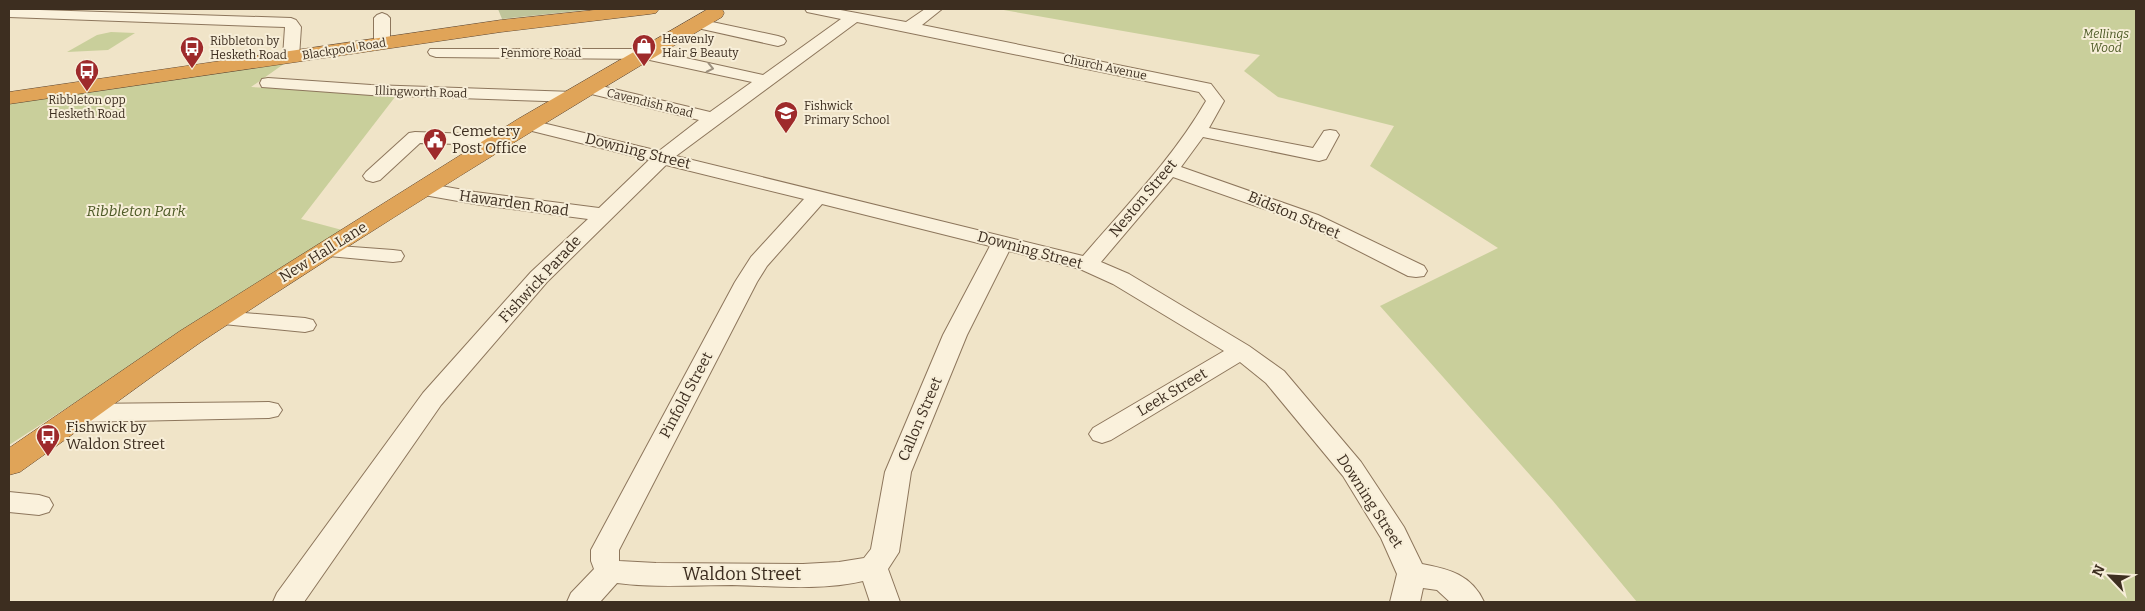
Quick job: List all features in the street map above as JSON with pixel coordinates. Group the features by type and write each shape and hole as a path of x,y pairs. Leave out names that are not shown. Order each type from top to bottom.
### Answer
{"highway":[{"name":"Blackpool Road","path":"9,98 501,26 650,9"},
{"name":"New Hall Lane","path":"9,464 190,337 325,250 526,124 646,54 690,16 719,11"}],"street":[{"name":"Church Avenue","path":"812,9 1205,88 1215,101 1198,131"},
{"path":"909,27 935,9"},
{"path":"9,12 291,23 293,27 291,57"},
{"path":"690,16 778,41"},
{"name":"Fishwick Parade","path":"288,602 432,399 539,277 675,146 765,80 832,35 854,17"},
{"path":"382,18 382,44"},
{"name":"Fenmore Road","path":"436,52 646,54 765,80"},
{"name":"Illingworth Road","path":"268,84 371,90 581,92"},
{"name":"Cavendish Road","path":"581,92 712,118"},
{"name":"Downing Street","path":"526,124 1088,264 1121,280 1241,351 1275,377 1352,468 1394,535 1412,574"},
{"path":"1198,131 1319,155 1330,136"},
{"name":"Neston Street","path":"1088,264 1169,169 1198,131"},
{"path":"373,176 415,138 501,140"},
{"name":"Bidston Street","path":"1169,169 1240,192 1311,220 1416,271"},
{"name":"Hawarden Road","path":"424,189 475,198 603,215"},
{"name":"Pinfold Street","path":"610,571 605,561 605,550 746,282 759,262 817,197"},
{"name":"Callon Street","path":"873,567 885,552 898,472 955,335 1002,242"},
{"path":"325,250 393,256"},
{"path":"221,318 306,324"},
{"name":"Leek Street","path":"1102,434 1241,351"},
{"path":"82,413 270,410"},
{"path":"9,502 40,505"},
{"path":"873,567 885,602"},
{"name":"Waldon Street","path":"610,571 639,574 810,575 858,572 873,567"},
{"path":"582,602 610,571"},
{"path":"1405,602 1412,574 1446,580 1469,602"}],"green space":[{"path":"498,9 596,9 502,19"},
{"name":"Mellings Wood","path":"998,9 2136,9 2136,602 1637,602 1553,501 1380,306 1498,248 1370,166 1394,126 1278,97 1244,71 1260,55"},
{"path":"111,32 135,33 108,50 67,52 97,35"},
{"name":"Ribbleton Park","path":"288,61 251,87 374,93 395,97 301,219 342,230 9,445 9,102"}],"place":[{"name":"Heavenly Hair & Beauty","path":"644,67"},
{"name":"Ribbleton by Hesketh Road","path":"192,69"},
{"name":"Ribbleton opp Hesketh Road","path":"87,92"},
{"name":"Fishwick Primary School","path":"786,134"},
{"name":"Cemetery Post Office","path":"435,161"},
{"name":"Fishwick by Waldon Street","path":"48,457"}]}
